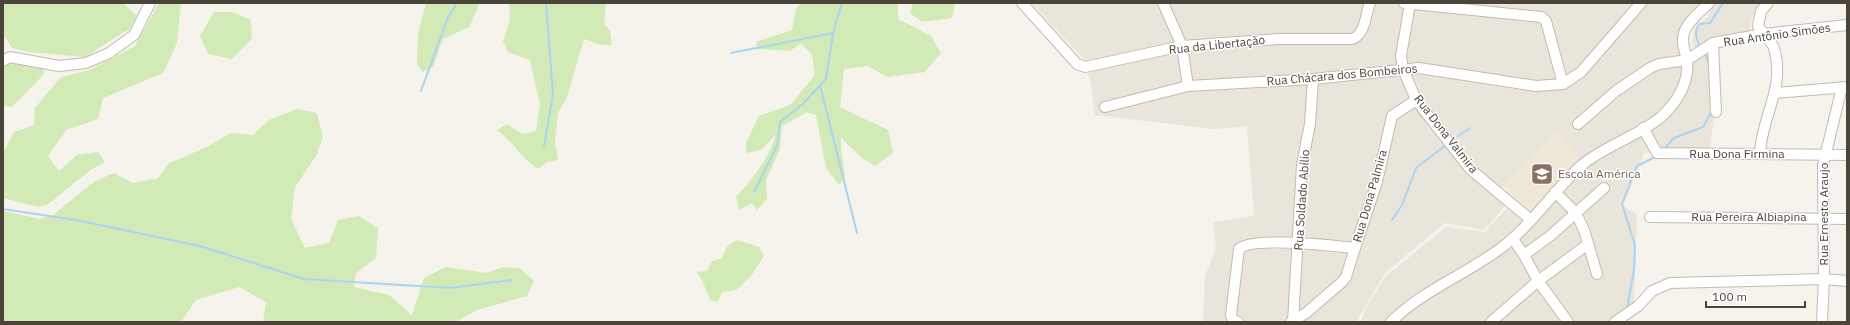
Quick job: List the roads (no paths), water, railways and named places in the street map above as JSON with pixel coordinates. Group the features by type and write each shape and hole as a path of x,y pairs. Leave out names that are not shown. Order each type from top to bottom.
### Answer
{"street":[{"path":"3,61 10,57 60,66 86,63 109,53 134,35 150,3"},
{"name":"Rua da Libertação","path":"1022,3 1077,64 1085,67 1182,46 1278,39 1352,39 1362,32 1370,3"},
{"path":"1163,3 1182,46 1188,86"},
{"name":"Rua Chácara dos Bombeiros","path":"1105,106 1188,86 1313,79 1419,68 1536,86 1563,84 1581,72 1641,3"},
{"path":"1392,322 1425,294 1480,262 1513,239 1530,219 1583,164 1662,116 1677,97 1687,74 1687,60 1683,42 1685,29 1709,3"},
{"path":"1760,154 1762,137 1776,93 1778,77 1774,48 1758,26 1758,18 1768,3"},
{"path":"1407,4 1432,5 1541,17 1546,21 1563,84"},
{"name":"Rua Dona Valmira","path":"1407,4 1401,56 1403,69 1416,100 1470,169 1530,219"},
{"name":"Rua Antônio Simões","path":"1687,60 1714,44 1763,34 1847,25"},
{"path":"1714,44 1716,112"},
{"path":"1578,124 1616,92 1650,68 1659,64 1687,60"},
{"name":"Rua Soldado Abílio","path":"1292,322 1302,165 1310,124 1313,79"},
{"path":"1776,93 1845,87"},
{"name":"Rua Ernesto Araujo","path":"1822,322 1824,279 1823,165 1845,87"},
{"name":"Rua Dona Palmira","path":"1238,322 1234,320 1231,315 1239,249 1242,245 1259,243 1298,243 1355,248 1377,182 1392,116 1416,100"},
{"name":"Rua Dona Firmina","path":"1643,128 1660,154 1847,155"},
{"path":"1524,255 1550,236 1604,188"},
{"path":"1556,192 1576,213 1588,244 1597,274"},
{"name":"Rua Pereira Albiapina","path":"1650,217 1847,219"},
{"path":"1513,239 1524,255 1538,281 1568,322"},
{"path":"1491,322 1538,281 1588,244"},
{"path":"1292,322 1306,313 1342,282 1346,277 1355,248"},
{"path":"1615,322 1638,306 1652,291 1670,283 1824,279 1847,281"}],"waterway":[{"path":"421,91 448,17 457,3"},
{"path":"544,146 553,94 546,3"},
{"path":"754,192 777,146 780,122 803,104 826,79 833,33 842,3"},
{"path":"1701,47 1696,36 1697,27 1699,24 1710,23 1723,3"},
{"path":"731,53 833,33"},
{"path":"1704,52 1709,63"},
{"path":"820,85 857,233"},
{"path":"1663,150 1674,138 1703,127 1712,111"},
{"path":"1458,136 1470,128"},
{"path":"1392,220 1402,205 1416,168 1447,144"},
{"path":"1627,309 1634,270 1635,245 1622,204 1637,166 1657,156"},
{"path":"3,209 76,220 200,246 304,279 450,288 512,280"}],"place":[{"name":"Escola América","path":"1542,174"}]}
